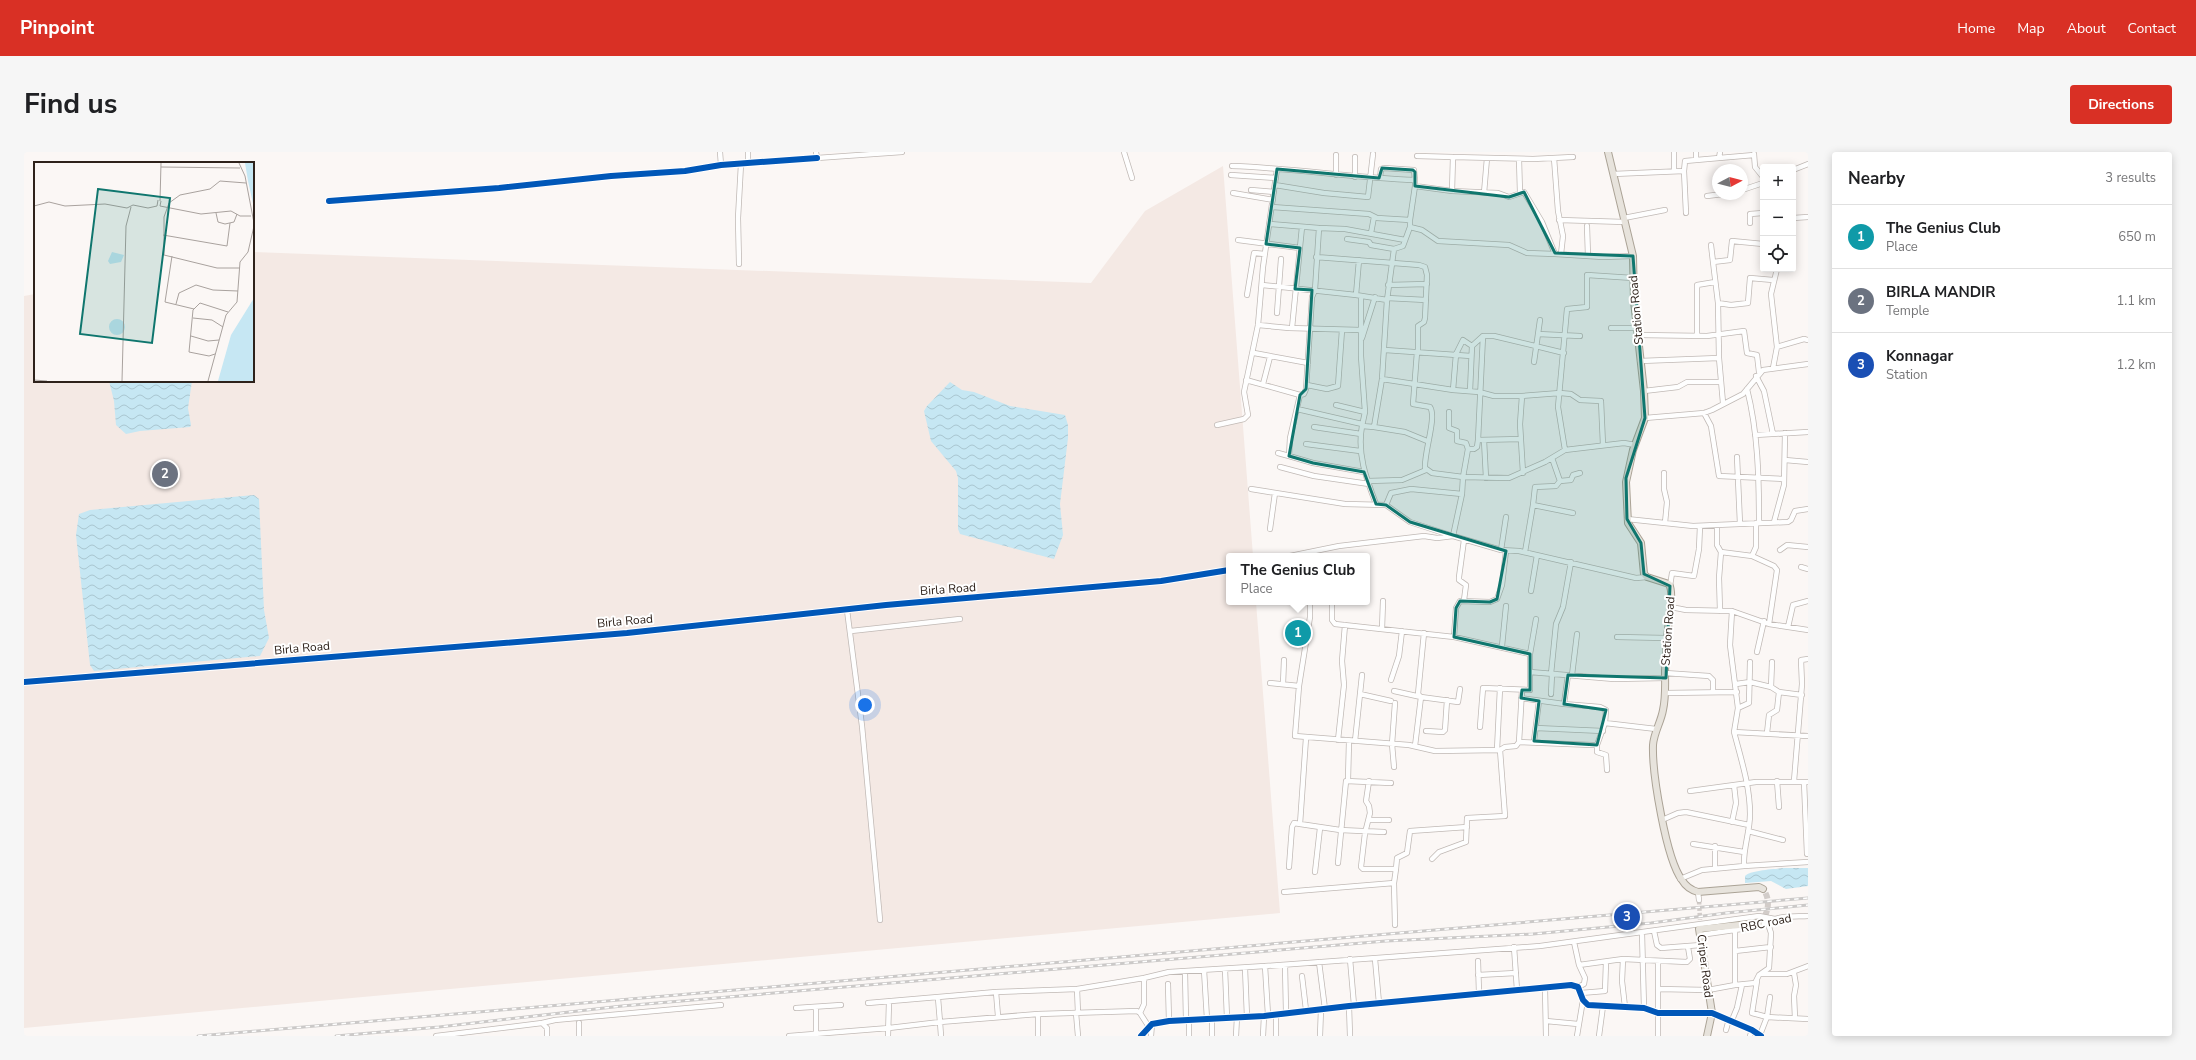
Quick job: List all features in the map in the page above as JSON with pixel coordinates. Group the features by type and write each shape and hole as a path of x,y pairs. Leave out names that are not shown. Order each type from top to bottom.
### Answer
{"main road":[{"name":"Station Road","path":"1608,152 1633,256 1633,278 1644,391 1645,418 1635,445 1626,478 1627,519 1628,526 1641,543 1643,570 1647,577 1666,582 1670,586 1671,608 1666,638 1664,710 1656,729 1653,744 1656,782 1662,820 1669,850 1680,879"},
{"path":"1680,879 1688,887 1698,892 1759,887 1763,889"},
{"name":"Criper Road","path":"1707,1036 1712,1013 1699,927 1758,923"}],"street":[{"path":"720,152 721,165"},
{"path":"748,152 748,164"},
{"path":"816,152 817,158"},
{"path":"329,201 499,188 611,176 686,171 721,165 902,152"},
{"path":"1124,152 1132,178"},
{"path":"1674,152 1674,171"},
{"path":"1696,152 1696,160"},
{"path":"1720,152 1720,158"},
{"path":"1686,213 1685,161 1754,153 1755,167 1760,173"},
{"path":"1275,185 1324,194 1365,197 1369,194 1373,154"},
{"path":"1336,155 1336,175"},
{"path":"1417,156 1519,159 1573,157"},
{"path":"1355,177 1356,157"},
{"path":"1452,191 1454,157"},
{"path":"1484,193 1487,158"},
{"path":"1554,158 1559,220 1563,236 1558,254"},
{"path":"1519,159 1520,193"},
{"path":"739,264 738,218 741,164"},
{"path":"1796,169 1808,164"},
{"path":"1232,166 1355,177 1415,180"},
{"path":"1347,239 1369,242 1371,245 1394,250 1401,248 1410,227 1415,186 1414,170 1384,168 1381,169 1380,178"},
{"path":"1217,425 1244,419 1248,415 1244,392 1249,361 1254,353 1266,244 1277,169"},
{"path":"1613,174 1684,171"},
{"path":"1231,175 1276,178"},
{"path":"1748,188 1760,184"},
{"path":"1415,186 1452,191 1498,193 1509,196 1520,193 1526,194 1558,254"},
{"path":"1251,190 1274,192"},
{"path":"1233,193 1273,200"},
{"path":"1707,196 1712,195"},
{"path":"1272,207 1369,214 1374,217 1387,220 1410,220"},
{"path":"1559,220 1625,220 1665,210"},
{"path":"1750,223 1750,214 1760,213"},
{"path":"1371,233 1374,217"},
{"path":"1796,218 1808,217"},
{"path":"1269,224 1371,233 1405,240"},
{"path":"1586,226 1588,256"},
{"path":"1292,328 1302,227"},
{"path":"1410,227 1422,230 1438,240 1509,245 1527,253 1588,256 1633,256"},
{"path":"1289,456 1290,438 1300,395 1304,394 1307,385 1312,297 1315,290 1319,228"},
{"path":"1238,240 1300,248"},
{"path":"1713,262 1730,260 1732,241 1760,244"},
{"path":"1711,245 1718,303 1719,358 1723,403"},
{"path":"1374,427 1382,379 1388,285 1393,263 1394,250"},
{"path":"1247,295 1254,253 1265,254"},
{"path":"1316,257 1422,266 1426,270 1427,284 1425,321 1418,326 1413,404 1426,406 1432,410 1432,426 1427,441 1425,463 1426,470"},
{"path":"1277,313 1281,259"},
{"path":"1356,295 1359,260"},
{"path":"1773,368 1777,347 1771,300 1773,280 1776,272"},
{"path":"1565,450 1559,413 1568,310 1587,308 1587,275 1633,278"},
{"path":"1718,303 1731,305 1748,303 1750,278 1773,280"},
{"path":"1698,336 1697,285 1715,282"},
{"path":"1388,285 1427,284"},
{"path":"1262,286 1315,290 1387,299 1426,300"},
{"path":"1361,296 1361,341 1365,412 1362,425 1360,451 1364,472 1376,504"},
{"path":"1361,341 1375,297"},
{"path":"1534,362 1540,320"},
{"path":"1258,325 1292,328 1361,330"},
{"path":"1611,328 1638,332 1698,336 1744,331 1746,352 1757,355 1758,374 1764,391 1773,434"},
{"path":"1307,385 1327,389 1338,386 1342,330"},
{"path":"1538,334 1566,334 1580,336"},
{"path":"1470,392 1472,346 1483,336 1494,336 1536,348 1564,353"},
{"path":"1468,449 1477,447 1478,440 1479,392 1483,336"},
{"path":"1777,347 1804,339 1808,340"},
{"path":"1453,390 1456,354 1463,340 1472,346"},
{"path":"1385,350 1471,356"},
{"path":"1254,353 1308,363"},
{"path":"1263,384 1270,357"},
{"path":"1640,361 1719,358"},
{"path":"1645,418 1704,413 1743,394 1758,374 1773,368 1808,364"},
{"path":"1382,379 1453,390 1479,392 1494,396 1522,396 1560,393 1571,394 1580,400 1601,401 1604,445"},
{"path":"1246,380 1300,395"},
{"path":"1644,391 1680,387 1687,382 1721,382"},
{"path":"1747,389 1755,435 1759,479 1756,547 1752,556"},
{"path":"1522,396 1520,439 1523,473"},
{"path":"1336,405 1365,412"},
{"path":"1297,409 1362,425 1405,432 1427,441"},
{"path":"1449,412 1449,428 1456,431 1457,441 1466,443 1468,449 1462,494 1453,536"},
{"path":"1704,413 1711,426 1719,476 1784,479"},
{"path":"1314,427 1361,434"},
{"path":"1755,435 1808,432"},
{"path":"1774,522 1784,487 1786,460 1785,433"},
{"path":"1478,440 1520,439"},
{"path":"1484,440 1486,478"},
{"path":"1280,467 1306,474 1368,483 1402,480 1426,470 1464,477 1509,478 1523,473 1565,450 1624,443 1635,445"},
{"path":"1306,444 1360,451"},
{"path":"1278,453 1307,462 1364,472"},
{"path":"1737,457 1740,524"},
{"path":"1552,458 1560,481"},
{"path":"1786,460 1808,462"},
{"path":"1526,552 1535,487 1556,486 1560,481 1570,480 1573,475 1580,473"},
{"path":"1664,473 1664,489 1667,502 1665,523"},
{"path":"1250,489 1345,504 1386,505 1410,522 1503,551 1526,552 1636,578 1647,577"},
{"path":"1386,505 1391,493 1411,490 1462,494"},
{"path":"1270,529 1275,493"},
{"path":"1533,505 1573,512"},
{"path":"1627,519 1700,526 1789,522 1795,511 1808,509"},
{"path":"1454,637 1458,603 1464,600 1490,602 1497,599 1502,585 1506,517"},
{"path":"1717,525 1718,548 1721,552 1719,578 1720,611"},
{"path":"1670,586 1672,573 1694,576 1699,549 1700,526"},
{"path":"1309,553 1405,537 1453,536"},
{"path":"1464,540 1459,577 1459,580 1466,585 1464,600"},
{"path":"1780,550 1787,545 1808,547"},
{"path":"1721,552 1752,556 1774,566 1777,570 1769,624"},
{"path":"1531,591 1537,555"},
{"path":"1551,694 1556,624 1563,607 1570,562"},
{"path":"1801,567 1808,569"},
{"name":"Birla Road","path":"24,682 627,632 1161,581 1226,570"},
{"path":"1382,629 1383,601"},
{"path":"1788,628 1793,605 1808,601"},
{"path":"1310,605 1309,626 1300,686 1295,736 1415,746 1435,751 1499,750 1505,746 1516,746 1519,742 1534,741 1597,745"},
{"path":"1332,605 1333,623 1454,637 1502,646 1530,654"},
{"path":"1502,646 1506,606"},
{"path":"1671,608 1686,610 1732,611 1769,624 1808,630"},
{"path":"847,610 851,631 862,726 880,920"},
{"path":"1732,611 1730,645 1738,708 1734,732 1747,783 1750,807 1749,828 1744,852 1744,866"},
{"path":"851,631 960,619"},
{"path":"1480,727 1483,688 1530,690 1530,654 1536,619"},
{"path":"1756,652 1764,621"},
{"path":"1338,740 1344,685 1342,661 1345,625"},
{"path":"1391,680 1399,656 1402,631"},
{"path":"1415,746 1421,697 1418,694 1417,688 1424,633"},
{"path":"1564,704 1577,634"},
{"path":"1617,637 1666,638"},
{"path":"1794,781 1802,695 1801,660 1808,659"},
{"path":"1283,684 1284,660"},
{"path":"1738,708 1749,703 1750,662"},
{"path":"1771,687 1772,662"},
{"path":"1530,672 1614,679 1666,676 1709,676 1713,680 1713,692"},
{"path":"1355,741 1362,675"},
{"path":"1736,684 1750,682 1771,687 1779,692 1802,695"},
{"path":"1270,684 1300,686"},
{"path":"1432,859 1439,852 1466,842 1467,818 1505,816 1499,750 1500,688"},
{"path":"1394,691 1421,697 1458,702 1460,690"},
{"path":"1519,742 1522,690"},
{"path":"1665,693 1737,692"},
{"path":"1766,733 1769,715 1777,710 1779,692"},
{"path":"1360,694 1393,702 1392,744 1394,767"},
{"path":"1521,698 1605,708 1605,723 1597,745 1598,752 1606,755 1607,770"},
{"path":"1426,731 1443,732 1445,730 1447,700"},
{"path":"1534,741 1539,701"},
{"path":"1605,723 1656,729"},
{"path":"1536,728 1603,731"},
{"path":"1734,732 1808,736"},
{"path":"1300,824 1306,738"},
{"path":"1338,863 1345,782 1348,780 1349,740"},
{"path":"1348,780 1391,782"},
{"path":"1369,781 1366,801 1370,808 1369,820 1365,832 1361,868 1396,869"},
{"path":"1777,781 1779,807"},
{"path":"1690,791 1747,783 1777,781 1806,782 1807,853 1800,862"},
{"path":"1732,822 1736,803 1734,785"},
{"path":"1662,820 1678,813 1686,812 1732,822 1783,840"},
{"path":"1369,820 1389,820"},
{"path":"1289,866 1292,827 1294,823 1320,828 1384,832"},
{"path":"1395,924 1394,883 1396,869 1398,857 1407,853 1410,831 1467,827"},
{"path":"1315,872 1320,828"},
{"path":"1693,844 1715,846 1744,852"},
{"path":"1715,846 1715,868"},
{"path":"1680,879 1698,871 1715,868 1808,862"},
{"path":"1284,892 1394,883"},
{"path":"1698,892 1699,900"},
{"path":"868,1003 996,992 1077,989 1144,978 1169,972 1245,968 1350,959 1375,959 1574,942 1587,938 1699,927 1759,916 1775,919"},
{"name":"RBC road","path":"1699,927 1735,930 1762,926 1767,921 1775,919 1808,916"},
{"path":"1767,921 1771,947 1769,968 1761,974 1757,981 1752,1013 1767,1017 1808,1018"},
{"path":"1735,930 1735,985"},
{"path":"1654,931 1657,944 1661,948 1701,945"},
{"path":"1642,932 1644,1008"},
{"path":"1141,1036 1151,1025 1169,1021 1266,1016 1286,1012 1479,993 1571,985 1578,987 1584,984 1585,980 1579,965 1574,942"},
{"path":"1514,947 1516,990"},
{"path":"1579,965 1623,959 1688,962 1690,959 1688,947"},
{"path":"1735,951 1771,947"},
{"path":"1350,959 1352,1006 1350,1036"},
{"path":"1375,959 1379,1003"},
{"path":"1623,959 1622,981 1625,1007"},
{"path":"1658,961 1658,1036"},
{"path":"1319,962 1323,1009 1320,1036"},
{"path":"1478,962 1479,993"},
{"path":"1581,993 1605,991 1606,962"},
{"path":"1285,965 1286,1012"},
{"path":"1263,1036 1266,1016 1265,966"},
{"path":"1761,974 1780,975 1794,973 1808,966"},
{"path":"1245,968 1248,1017"},
{"path":"1225,969 1227,1018"},
{"path":"1204,970 1212,1036"},
{"path":"1185,972 1189,1036"},
{"path":"1478,975 1516,973"},
{"path":"1794,973 1796,985 1794,996 1795,1018"},
{"path":"1302,976 1306,1010"},
{"path":"1140,1013 1144,1007 1144,978"},
{"path":"1658,989 1708,990 1735,985 1753,984 1757,981"},
{"path":"1168,984 1169,1021"},
{"path":"1726,1030 1737,1008 1742,985"},
{"path":"1577,1036 1583,1000 1578,987"},
{"path":"1544,988 1546,1036"},
{"path":"1077,989 1078,1036"},
{"path":"996,992 998,1016"},
{"path":"1583,1000 1588,1005 1644,1008 1658,1013 1712,1013 1752,1030 1760,1035 1767,1017 1770,997"},
{"path":"938,998 941,1036"},
{"path":"888,1036 889,1002"},
{"path":"436,1036 542,1023 555,1020 722,1005"},
{"path":"796,1008 841,1005"},
{"path":"1603,1006 1599,1036 1603,1036"},
{"path":"816,1007 816,1034"},
{"path":"789,1036 816,1034 837,1035 998,1016 1128,1011 1140,1013 1151,1025 1151,1036"},
{"path":"1038,1014 1038,1036"},
{"path":"1276,1014 1276,1036"},
{"path":"1236,1036 1237,1017"},
{"path":"1546,1021 1578,1024"},
{"path":"542,1023 547,1028 547,1036"},
{"path":"579,1023 579,1036"},
{"path":"1750,1036 1752,1030"}],"highlighted area":[{"path":"1382,168 1413,170 1415,172 1415,186 1509,197 1524,192 1555,253 1633,256 1645,418 1626,478 1627,519 1641,543 1644,574 1670,586 1666,678 1568,675 1564,704 1606,710 1597,745 1534,741 1539,701 1521,698 1522,690 1530,690 1530,654 1454,637 1456,608 1460,601 1490,602 1497,599 1506,551 1410,522 1386,505 1376,504 1364,472 1313,463 1289,456 1300,395 1306,389 1312,290 1295,289 1300,248 1266,244 1277,169 1379,178"}],"shaded area":[{"path":"1223,166 1253,553 1226,553 1226,605 1256,605 1280,913 24,1028 24,296 34,294 34,382 254,382 254,252 1091,283 1145,211"}],"water":[{"path":"109,382 192,382 188,408 191,425 190,427 140,431 126,434 116,425 114,401"},
{"path":"950,382 962,390 974,392 1010,406 1065,415 1068,425 1068,438 1060,504 1063,535 1054,559 960,534 958,529 958,478 956,471 931,441 924,411"},
{"path":"254,495 259,499 264,610 269,638 260,656 94,671 90,665 76,535 79,514 90,510"},
{"path":"1784,868 1808,868 1808,886 1786,889 1771,881 1745,883 1745,876 1752,872"}],"tunnel":[{"path":"1759,923 1765,916 1768,907 1766,893 1763,889"},
{"path":"1699,900 1700,920"}],"railway":[{"path":"198,1036 1808,898"},
{"path":"336,1036 439,1027 622,1006 1386,941 1533,934 1651,923 1726,913 1808,905"}],"cycle path":[{"path":"329,201 499,188 611,176 685,171 721,165 817,158"},
{"path":"24,682 627,633 886,605 1161,581 1226,570"},
{"path":"1141,1036 1152,1024 1169,1021 1264,1016 1349,1006 1571,985 1578,987 1583,1000 1588,1005 1644,1008 1658,1013 1712,1013 1752,1030 1761,1036"}],"place":[{"name":"BIRLA MANDIR","path":"165,474"},
{"name":"The Genius Club","path":"1298,633"},
{"name":"Konnagar","path":"1627,917"}]}
